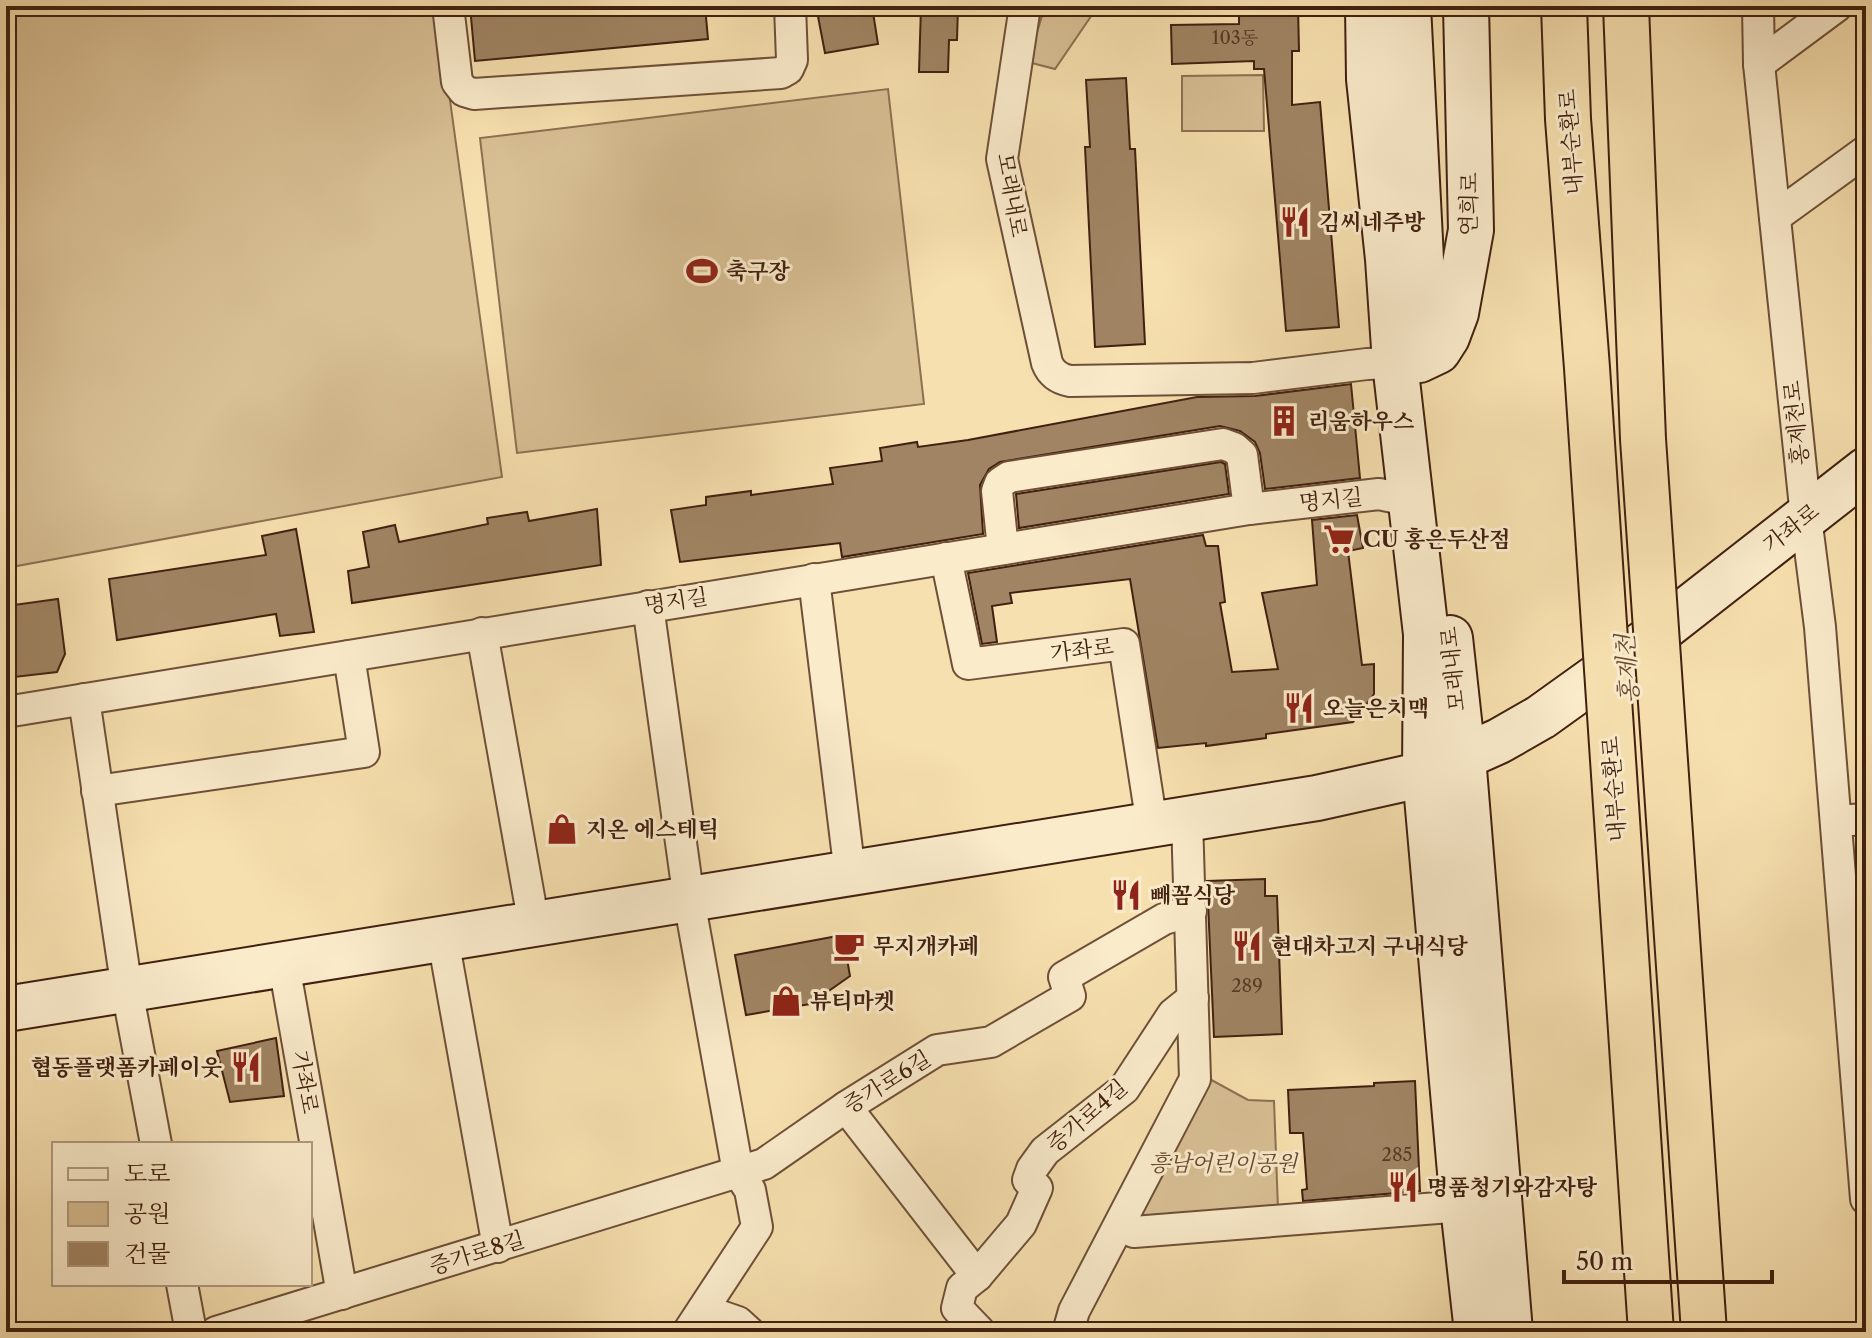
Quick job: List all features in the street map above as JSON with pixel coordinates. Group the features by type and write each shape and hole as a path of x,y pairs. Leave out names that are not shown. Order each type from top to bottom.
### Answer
{"highway":[{"name":"내부순환로","path":"1564,6 1568,119 1651,1332"},
{"path":"1626,6 1643,439 1704,1332"}],"main road":[{"name":"모래내로","path":"1368,6 1369,79 1387,246 1407,361 1444,766 1463,1206 1477,1332"},
{"name":"모래내로","path":"1408,6 1421,259 1407,361 1412,501 1510,1332"},
{"name":"연희로","path":"1407,361 1438,351 1447,337 1456,313 1471,230 1466,6"},
{"path":"1418,227 1427,242 1443,249 1457,246 1471,230"},
{"path":"1806,517 1836,466 1866,441"},
{"name":"가좌로","path":"1444,766 1499,741 1541,717 1647,641 1866,470"},
{"path":"6,1009 1317,798 1444,766"}],"street":[{"path":"448,6 457,82 464,91 474,94 781,73 788,69 792,60 790,6"},
{"name":"모래내로","path":"1025,6 1002,159 1047,363 1059,378 1070,381 1253,378 1407,361"},
{"name":"홍제천로","path":"1758,6 1759,64 1820,627 1866,1199"},
{"path":"1759,64 1837,6"},
{"path":"1775,217 1866,151"},
{"path":"1003,549 997,491 1000,483 1009,477 1223,444 1242,455 1249,509"},
{"name":"명지길","path":"6,712 1249,509 1379,494 1412,501"},
{"name":"가좌로","path":"946,558 968,664 1124,644 1169,822"},
{"path":"814,579 850,874"},
{"path":"648,606 689,900 738,1172 750,1190 757,1227 696,1321"},
{"path":"482,633 534,925"},
{"path":"97,791 364,752 349,656"},
{"path":"84,699 127,990 156,1142"},
{"path":"1836,821 1866,819"},
{"path":"1068,1332 1074,1311 1193,1085 1196,1071 1191,911 1169,822"},
{"name":"증가로6길","path":"738,1172 764,1164 846,1107 937,1050 991,1042 1070,996 1064,977 1164,919 1191,911"},
{"path":"443,939 498,1247"},
{"name":"가좌로","path":"284,965 342,1294"},
{"name":"증가로4길","path":"980,1332 957,1308 962,1288 977,1276 1021,1224 1037,1188 1028,1180 1032,1169 1045,1151 1124,1089 1173,1014 1193,998"},
{"path":"846,1107 977,1276"},
{"name":"증가로8길","path":"216,1332 738,1172"},
{"path":"1120,1226 1134,1232 1463,1206"},
{"path":"182,1286 191,1332"},
{"path":"696,1321 738,1322 749,1332"},
{"path":"1447,1332 1477,1332"}],"green space":[{"path":"6,6 437,6 502,477 6,568"},
{"path":"1045,6 1098,6 1055,69 1028,62"},
{"path":"1263,75 1264,131 1182,131 1182,76"},
{"name":"축구장","path":"888,89 924,404 517,453 480,138"},
{"name":"흥남어린이공원","path":"1206,1077 1248,1100 1274,1101 1278,1209 1148,1219 1140,1211"}],"pier":[{"path":"1552,6 1655,6 1660,159 1736,1332 1635,1332"}],"building":[{"path":"470,6 705,6 708,39 475,61"},
{"path":"816,6 872,6 878,44 825,53"},
{"path":"921,6 958,6 957,40 949,40 948,72 919,72"},
{"path":"1239,6 1298,6 1299,51 1292,51 1292,105 1320,102 1339,327 1286,331 1264,69 1254,69 1254,61 1172,64 1171,25 1239,24"},
{"path":"1126,78 1130,149 1135,149 1145,344 1095,347 1085,147 1090,147 1086,80"},
{"path":"1351,384 1360,478 1265,489 1260,453 1255,442 1240,431 1220,426 1000,462 989,469 980,485 983,534 842,557 840,543 680,562 671,510 706,505 706,497 751,491 751,495 833,484 830,468 882,461 880,448 917,442 918,447 968,440 1197,397 1255,396"},
{"path":"1221,462 1225,464 1229,494 1019,528 1016,494"},
{"path":"597,509 601,565 352,603 348,571 369,567 363,532 395,525 399,542 488,524 487,518 527,512 529,521"},
{"path":"1357,515 1363,548 1348,551 1362,665 1374,664 1374,694 1353,722 1206,746 1206,743 1158,748 1130,579 1010,593 1012,603 992,606 997,642 982,644 968,573 1203,535 1206,546 1218,546 1225,602 1220,603 1232,672 1278,669 1262,593 1317,585 1312,520"},
{"path":"296,529 314,632 280,636 276,614 117,640 109,579 266,555 262,536"},
{"path":"58,599 65,654 57,672 6,678 6,606"},
{"path":"1265,879 1265,896 1277,896 1282,1034 1214,1037 1207,881"},
{"path":"843,935 850,976 810,1004 746,1015 735,955"},
{"path":"276,1038 284,1096 230,1102 217,1051"},
{"path":"1415,1081 1420,1191 1303,1201 1302,1190 1307,1189 1303,1133 1290,1133 1288,1090"}],"place":[{"name":"김씨네주방","path":"1295,222"},
{"name":"축구장","path":"702,271"},
{"name":"리움하우스","path":"1284,421"},
{"name":"CU 홍은두산점","path":"1339,539"},
{"name":"오늘은치맥","path":"1299,708"},
{"name":"지온 에스테틱","path":"562,829"},
{"name":"빼꼼식당","path":"1126,895"},
{"name":"무지개카페","path":"849,946"},
{"name":"현대차고지 구내식당","path":"1247,946"},
{"name":"뷰티마켓","path":"786,1001"},
{"name":"협동플랫폼카페이웃","path":"246,1067"},
{"name":"명품청기와감자탕","path":"1403,1187"}],"water label":[{"name":"홍제천","path":"1627,669"}]}
